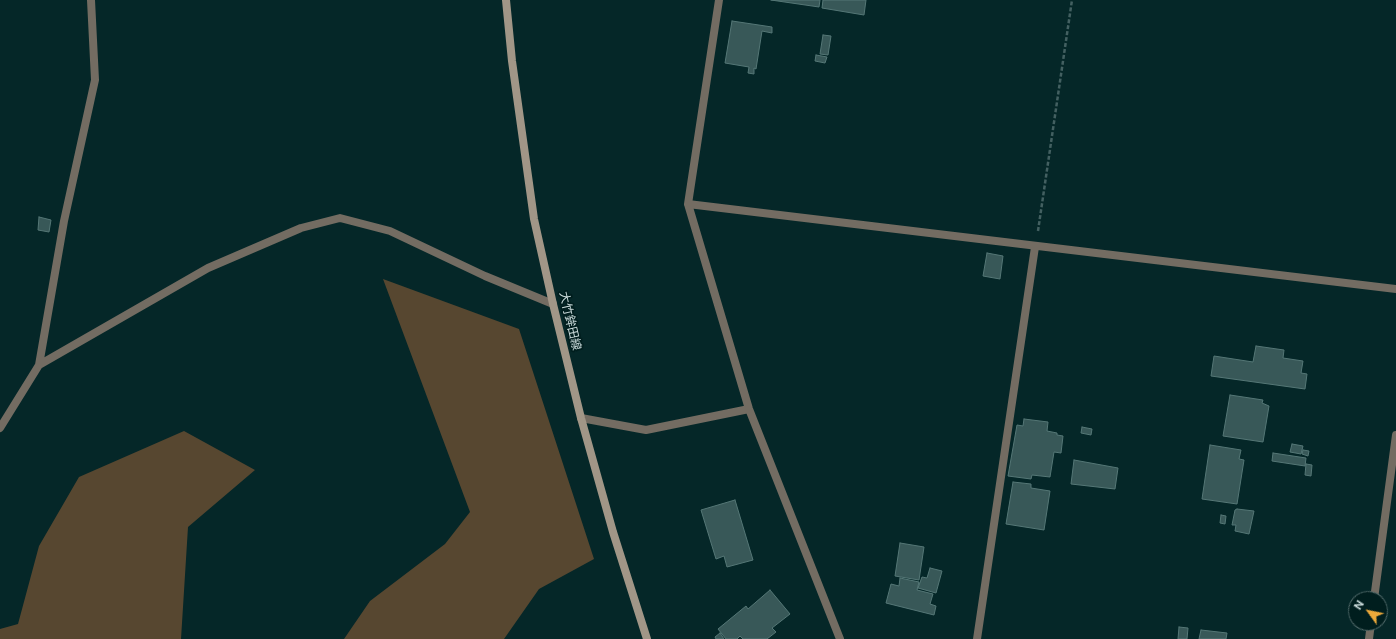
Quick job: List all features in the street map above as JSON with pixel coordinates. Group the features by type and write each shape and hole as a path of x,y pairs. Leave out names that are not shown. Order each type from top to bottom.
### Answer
{"main road":[{"name":"大竹鉾田線","path":"506,0 513,69 533,211 553,304 581,418 613,532 647,639"}],"street":[{"path":"0,428 39,365 64,221 95,80 91,0"},
{"path":"719,0 688,204 749,409 840,639"},
{"path":"688,204 1035,247 1396,289"},
{"path":"39,365 208,268 301,228 340,218 390,231 485,276 553,304"},
{"path":"977,639 1035,247"},
{"path":"581,418 646,430 749,409"},
{"path":"1375,591 1396,435"}],"path":[{"path":"1035,247 1072,0"}],"shaded area":[{"path":"383,279 519,329 594,559 539,589 504,639 344,639 370,601 445,544 470,512"},
{"path":"184,431 255,470 188,527 181,639 0,639 0,629 18,624 39,546 79,477"}],"building":[{"path":"771,0 820,0 819,7"},
{"path":"823,0 866,0 864,15 822,8"},
{"path":"732,21 772,27 772,33 762,31 754,74 748,73 749,67 725,63"},
{"path":"823,35 831,36 828,55 820,54"},
{"path":"816,55 827,57 825,63 815,61"},
{"path":"39,217 51,220 49,232 38,230"},
{"path":"987,253 1003,256 1000,279 983,276"},
{"path":"1256,346 1284,350 1283,358 1303,361 1301,373 1307,374 1305,389 1211,376 1214,356 1253,362"},
{"path":"1230,395 1263,400 1262,403 1269,406 1263,442 1223,436"},
{"path":"1024,419 1048,422 1047,431 1063,436 1061,453 1054,452 1050,477 1032,475 1031,479 1008,476 1017,425 1023,426"},
{"path":"1082,427 1092,429 1091,435 1081,433"},
{"path":"1292,444 1303,446 1301,454 1290,452"},
{"path":"1210,445 1241,450 1239,459 1244,460 1237,504 1202,499"},
{"path":"1303,450 1309,451 1308,456 1302,454"},
{"path":"1273,453 1306,458 1305,466 1272,461"},
{"path":"1074,460 1118,468 1115,489 1071,484"},
{"path":"1306,464 1312,465 1311,476 1305,475"},
{"path":"1013,482 1031,484 1031,488 1050,491 1044,530 1006,524"},
{"path":"735,500 753,560 727,567 724,556 716,559 701,510"},
{"path":"1235,510 1254,511 1249,534 1235,531 1236,525 1232,525"},
{"path":"1221,515 1226,516 1225,524 1220,523"},
{"path":"900,543 924,547 919,580 895,576"},
{"path":"930,568 942,571 936,593 918,588 922,577 927,578"},
{"path":"900,578 919,582 917,590 933,594 930,604 936,606 934,615 886,603 891,584 899,586"},
{"path":"770,590 790,614 772,628 776,632 767,639 743,639 740,636 737,639 726,639 718,629 746,606 748,609"},
{"path":"1179,627 1188,628 1187,639 1178,639"},
{"path":"1201,630 1227,633 1226,639 1199,639"},
{"path":"720,633 724,639 716,639 715,637"}]}
